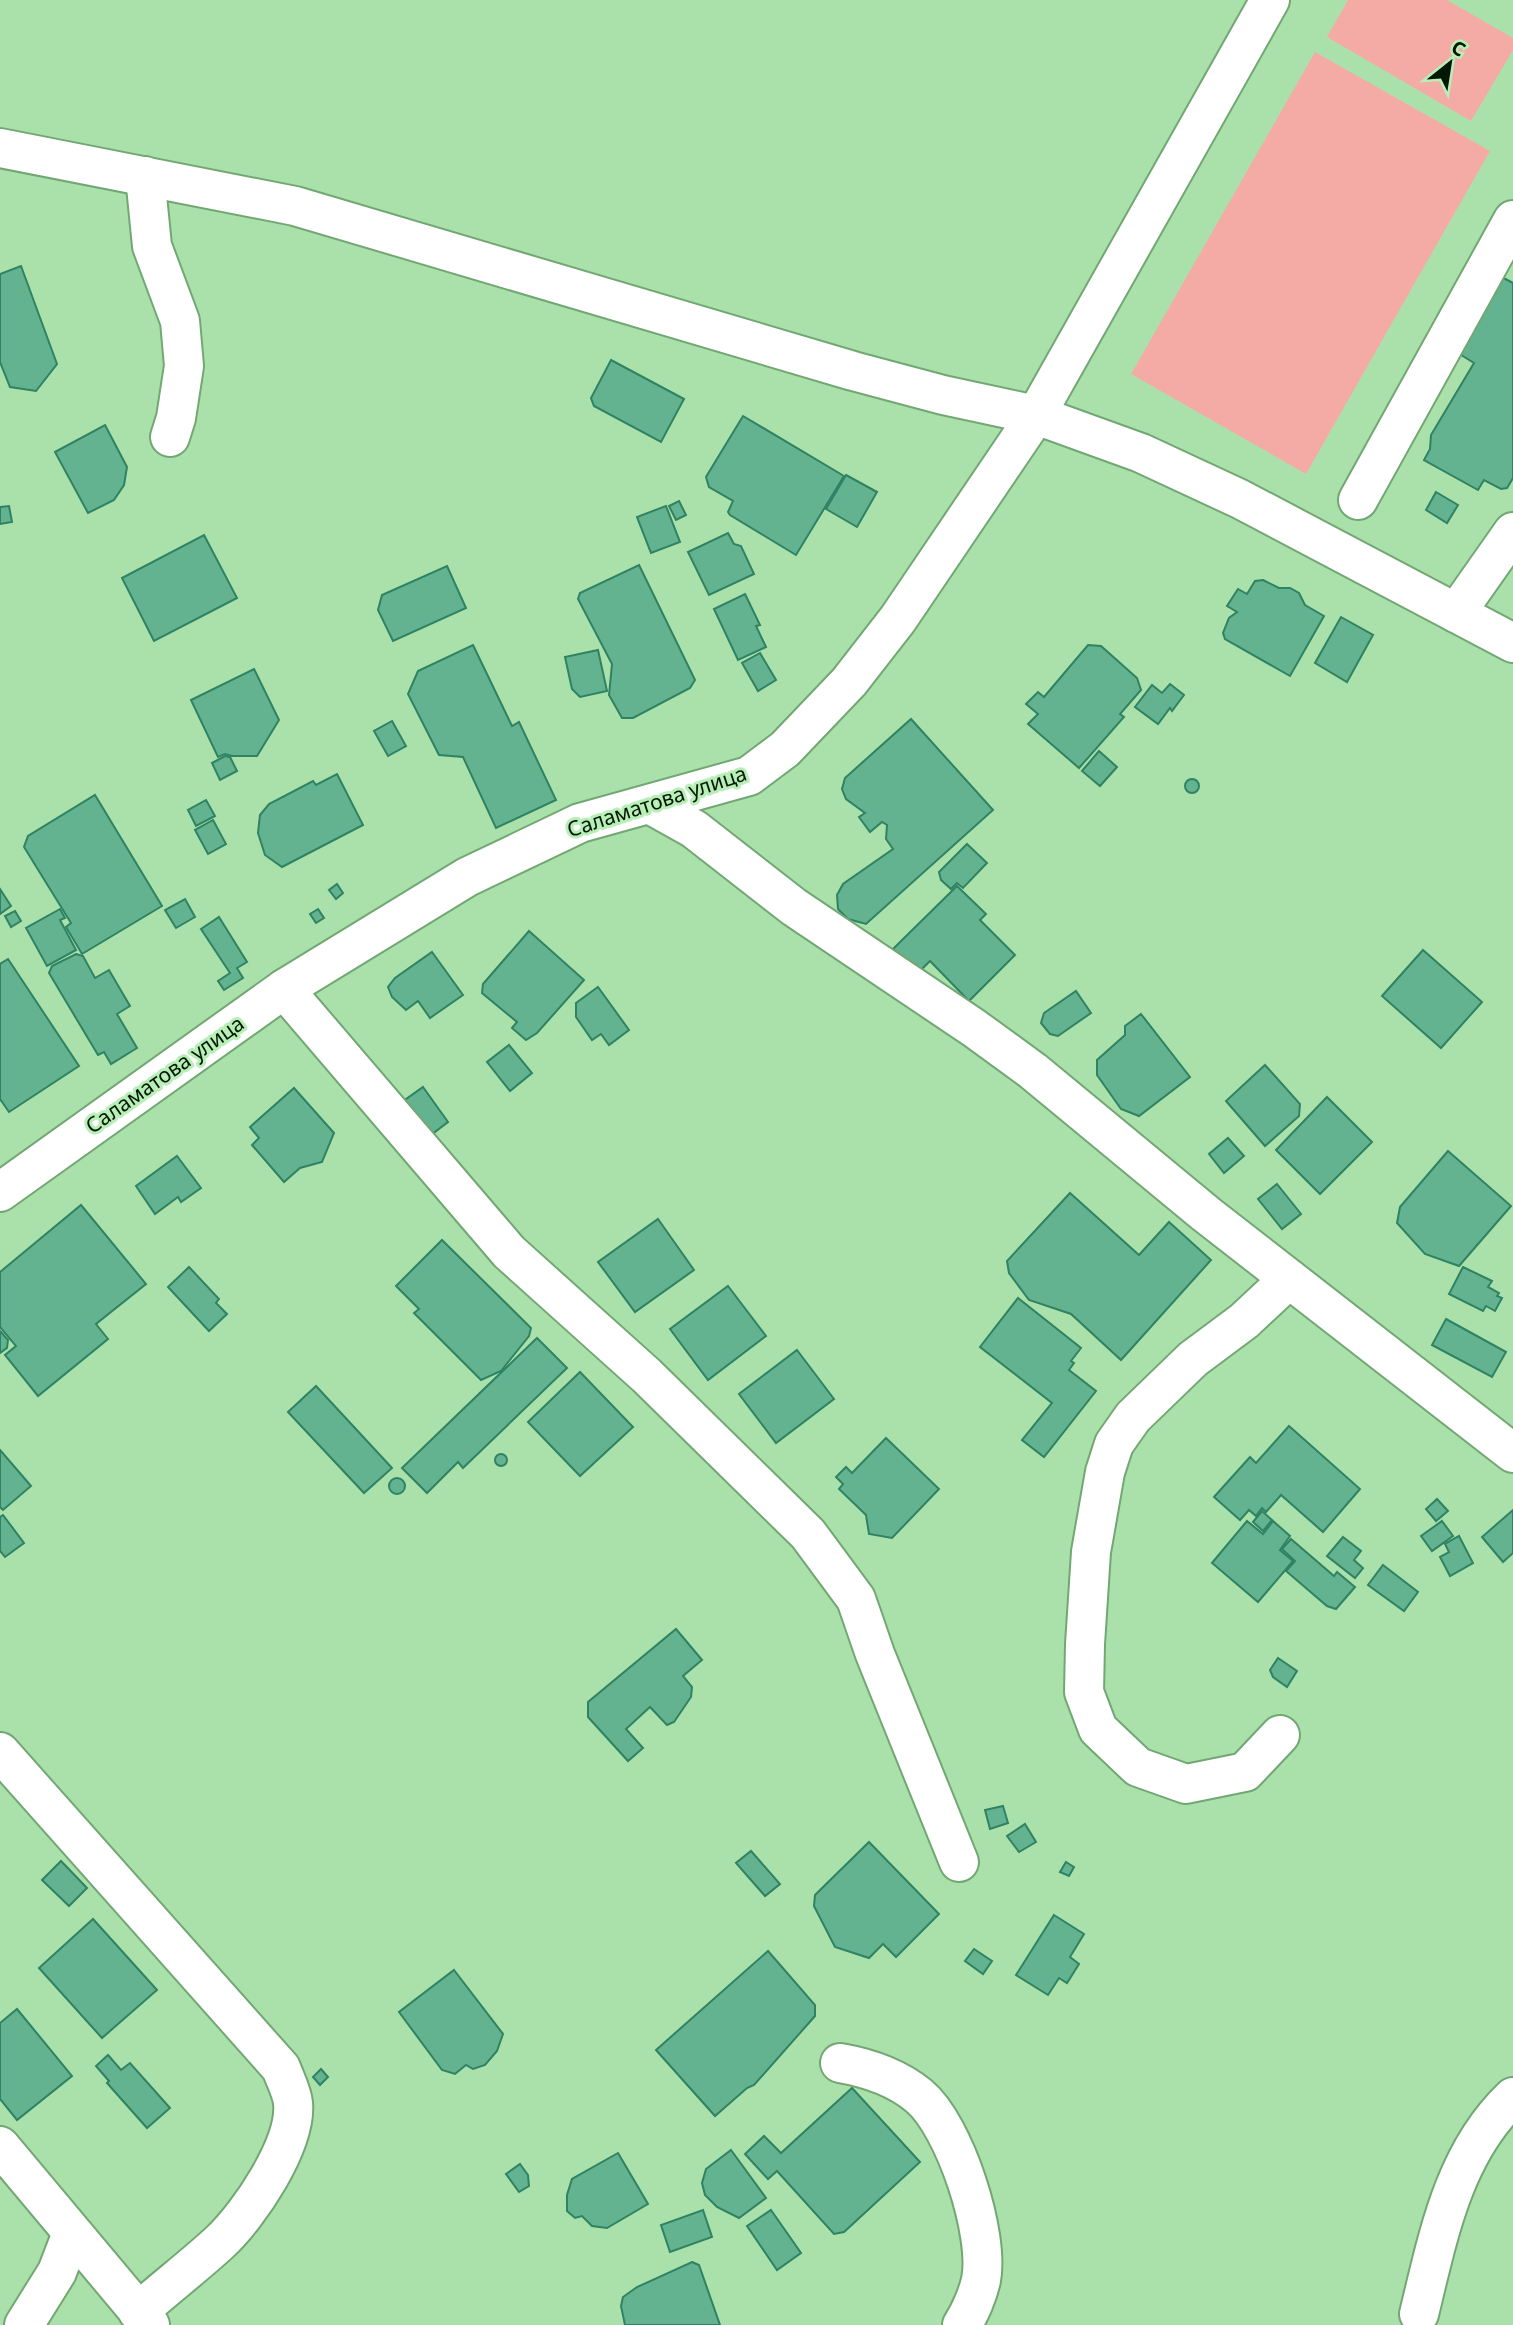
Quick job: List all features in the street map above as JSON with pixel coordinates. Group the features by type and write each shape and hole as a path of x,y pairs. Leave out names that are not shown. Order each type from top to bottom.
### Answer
{"street":[{"name":"Саламатова улица","path":"4,1180 284,989 467,877 580,823 749,776 785,749 849,682 898,619 1036,415 1270,0"},
{"path":"0,148 295,206 853,371 943,395 1036,415 1141,453 1240,499 1513,643"},
{"path":"145,176 152,246 180,321 184,366 176,418 170,437"},
{"path":"1358,500 1513,220"},
{"path":"1456,613 1513,532"},
{"path":"650,805 694,829 794,907 1033,1071 1206,1214 1509,1447"},
{"path":"284,989 509,1252 647,1376 808,1534 856,1599 875,1654 959,1862"},
{"path":"1280,1735 1245,1772 1186,1784 1138,1767 1098,1729 1084,1692 1091,1552 1105,1472 1114,1444 1133,1418 1193,1359 1244,1321 1289,1279"},
{"path":"0,1752 281,2068 293,2103 291,2128 282,2157 249,2205 222,2240 144,2318 0,2146"},
{"path":"840,2063 863,2067 897,2080 921,2097 945,2130 961,2167 979,2222 981,2280 961,2325"},
{"path":"1419,2314 1443,2218 1466,2158 1499,2110 1513,2097"},
{"path":"24,2325 57,2272 72,2233"}],"shaded area":[{"path":"1348,0 1447,0 1513,38 1513,50 1471,121 1327,37"},
{"path":"1315,52 1490,151 1306,474 1131,374"}],"building":[{"path":"21,266 57,364 36,391 10,387 0,362 0,274"},
{"path":"1496,274 1513,283 1513,478 1507,488 1501,489 1484,480 1478,490 1424,460 1430,449 1431,435 1474,363 1453,350"},
{"path":"611,360 684,399 661,442 594,406 591,398"},
{"path":"743,416 844,476 796,555 730,515 728,512 733,501 709,487 706,477"},
{"path":"105,425 127,467 124,485 114,500 88,513 55,452"},
{"path":"846,475 877,492 857,527 826,509"},
{"path":"1436,492 1458,505 1447,523 1426,510"},
{"path":"679,501 686,515 676,520 669,506"},
{"path":"9,506 12,522 0,524 0,507"},
{"path":"666,506 680,542 651,553 637,517"},
{"path":"728,533 734,544 741,546 754,574 709,595 688,552"},
{"path":"204,535 237,598 154,641 122,578"},
{"path":"639,565 695,680 690,688 633,718 622,718 609,695 612,664 578,599 580,593"},
{"path":"447,566 466,608 393,641 378,610 382,595"},
{"path":"1263,580 1299,593 1305,605 1324,616 1290,676 1225,639 1223,633 1229,618 1237,612 1227,606 1238,589 1247,594 1255,581"},
{"path":"745,594 760,625 756,626 766,647 738,660 714,609"},
{"path":"1341,617 1373,635 1347,682 1315,663"},
{"path":"473,645 512,726 519,722 556,800 496,828 463,757 439,755 408,694 418,671"},
{"path":"1088,645 1101,646 1137,678 1141,690 1120,714 1124,717 1079,768 1028,724 1038,714 1026,704 1038,692 1044,697"},
{"path":"598,650 607,691 580,697 572,689 565,657"},
{"path":"760,653 776,680 758,691 742,663"},
{"path":"254,669 279,720 257,756 225,754 218,757 191,700"},
{"path":"1170,684 1184,695 1158,724 1135,707 1152,685 1162,693"},
{"path":"911,719 993,810 866,924 848,919 838,909 837,895 843,884 893,849 886,839 887,825 882,822 870,832 859,817 865,813 846,799 842,789 845,778"},
{"path":"392,721 406,746 388,756 374,731"},
{"path":"1099,751 1117,767 1100,786 1082,771"},
{"path":"225,756 230,757 237,771 220,780 212,763"},
{"path":"337,774 363,825 282,867 265,855 258,833 260,815 269,804 313,781 316,785"},
{"path":"1192,779 1197,781 1197,791 1192,793 1187,791 1185,786 1187,781"},
{"path":"95,795 162,906 82,954 66,927 71,923 24,847 28,836"},
{"path":"206,800 215,816 196,826 188,810"},
{"path":"213,820 226,844 208,854 195,830"},
{"path":"967,844 987,863 963,888 957,883 951,889 941,880 939,872"},
{"path":"337,884 343,893 336,899 329,890"},
{"path":"957,886 986,914 980,920 1015,955 969,1001 930,961 918,973 893,949"},
{"path":"0,889 11,906 0,914"},
{"path":"185,899 195,917 176,928 165,910"},
{"path":"60,909 65,918 60,920 76,950 47,966 26,928"},
{"path":"318,909 324,918 316,923 310,914"},
{"path":"15,911 21,921 11,927 5,916"},
{"path":"219,917 247,962 237,968 243,978 224,990 218,981 230,973 201,929"},
{"path":"529,931 584,980 537,1033 526,1040 512,1028 517,1022 482,993 483,984"},
{"path":"1423,950 1482,1002 1441,1048 1382,996"},
{"path":"432,952 463,995 430,1018 418,1001 406,1010 392,997 388,987 395,978"},
{"path":"76,954 83,956 95,978 109,970 130,1006 117,1014 137,1048 111,1064 104,1052 98,1055 49,973 52,966"},
{"path":"8,959 79,1066 9,1112 0,1099 0,964"},
{"path":"598,987 629,1030 609,1045 601,1034 592,1040 576,1017 576,1003"},
{"path":"1076,991 1091,1013 1058,1036 1050,1034 1041,1023 1044,1013"},
{"path":"1141,1014 1190,1077 1139,1116 1121,1109 1097,1075 1097,1060 1125,1035 1125,1026"},
{"path":"509,1045 532,1073 510,1091 487,1062"},
{"path":"1265,1065 1300,1104 1299,1116 1265,1146 1226,1101"},
{"path":"423,1087 448,1122 427,1138 402,1102"},
{"path":"294,1088 334,1133 322,1162 300,1168 284,1182 252,1145 259,1138 250,1127"},
{"path":"1327,1097 1372,1142 1320,1194 1276,1150"},
{"path":"1228,1138 1244,1156 1224,1173 1209,1154"},
{"path":"1448,1151 1511,1206 1459,1266 1425,1254 1397,1223 1400,1207"},
{"path":"177,1156 201,1188 181,1202 178,1197 155,1214 136,1186"},
{"path":"1277,1184 1301,1214 1282,1229 1258,1199"},
{"path":"1070,1193 1139,1255 1169,1222 1211,1260 1121,1360 1071,1314 1029,1300 1009,1273 1007,1261"},
{"path":"81,1205 146,1284 96,1324 108,1339 38,1396 5,1355 16,1346 0,1327 0,1272"},
{"path":"658,1219 694,1270 635,1312 598,1262"},
{"path":"442,1240 531,1328 529,1336 501,1371 481,1380 414,1313 419,1309 396,1286"},
{"path":"189,1267 219,1299 216,1303 227,1314 209,1331 168,1287"},
{"path":"1463,1267 1492,1281 1488,1287 1502,1298 1495,1311 1486,1306 1483,1311 1449,1294"},
{"path":"728,1286 766,1336 708,1380 670,1329"},
{"path":"1018,1298 1081,1348 1071,1361 1074,1363 1069,1370 1096,1391 1044,1457 1022,1440 1052,1403 980,1347"},
{"path":"1446,1319 1506,1352 1492,1377 1432,1345"},
{"path":"0,1331 8,1340 7,1348 0,1353"},
{"path":"537,1338 567,1368 463,1468 458,1462 427,1493 402,1468"},
{"path":"797,1350 834,1399 776,1443 739,1394"},
{"path":"580,1372 633,1427 580,1476 528,1422"},
{"path":"316,1386 392,1468 364,1493 288,1412"},
{"path":"1289,1426 1360,1489 1323,1532 1281,1495 1266,1512 1262,1508 1256,1516 1249,1510 1240,1520 1214,1497 1250,1457 1256,1463"},
{"path":"886,1438 939,1489 892,1538 869,1534 866,1515 839,1489 843,1484 836,1477 846,1467 852,1473"},
{"path":"0,1450 31,1486 3,1510 0,1507"},
{"path":"501,1454 507,1460 501,1466 495,1460"},
{"path":"397,1478 403,1480 403,1492 397,1494 391,1492 389,1486 391,1480"},
{"path":"1437,1499 1448,1511 1436,1521 1426,1509"},
{"path":"1513,1510 1513,1553 1503,1562 1482,1537"},
{"path":"1262,1511 1272,1520 1263,1531 1253,1522"},
{"path":"3,1515 24,1543 5,1557 0,1551 0,1517"},
{"path":"1247,1521 1263,1534 1273,1521 1290,1536 1280,1550 1293,1561 1258,1602 1212,1563"},
{"path":"1442,1521 1453,1536 1432,1551 1421,1536"},
{"path":"1459,1536 1473,1563 1450,1576 1440,1557 1449,1552 1445,1544"},
{"path":"1343,1537 1361,1551 1354,1560 1363,1568 1355,1578 1327,1556"},
{"path":"1291,1539 1334,1576 1337,1572 1355,1587 1336,1609 1327,1606 1286,1571 1295,1561 1282,1549"},
{"path":"1383,1565 1418,1592 1404,1611 1368,1585"},
{"path":"676,1629 702,1660 683,1676 692,1687 691,1697 674,1722 667,1725 650,1707 626,1729 643,1748 628,1761 588,1717 588,1702"},
{"path":"1278,1658 1297,1671 1287,1687 1273,1677 1270,1670"},
{"path":"1003,1806 1008,1823 990,1829 985,1810"},
{"path":"1025,1824 1036,1842 1019,1852 1007,1836"},
{"path":"869,1842 939,1914 896,1957 883,1944 869,1958 835,1947 814,1906 815,1895"},
{"path":"751,1851 780,1884 765,1896 736,1863"},
{"path":"61,1861 87,1888 69,1906 42,1880"},
{"path":"1066,1862 1074,1867 1069,1876 1060,1872"},
{"path":"1054,1915 1084,1934 1070,1957 1079,1964 1067,1983 1059,1978 1048,1995 1016,1975"},
{"path":"93,1919 157,1990 102,2038 39,1968"},
{"path":"974,1949 992,1961 983,1974 965,1961"},
{"path":"768,1951 815,2005 815,2016 754,2085 715,2116 656,2050"},
{"path":"454,1970 503,2034 497,2051 485,2065 473,2069 466,2065 455,2074 442,2070 399,2012"},
{"path":"17,2009 72,2076 17,2120 0,2099 0,2023"},
{"path":"108,2055 121,2070 130,2063 170,2108 147,2128 107,2083 109,2081 96,2066"},
{"path":"321,2069 328,2077 320,2085 313,2077"},
{"path":"852,2088 920,2162 844,2232 834,2234 777,2171 768,2179 745,2154 764,2136 781,2153"},
{"path":"731,2150 766,2198 739,2218 717,2207 705,2195 702,2183 706,2169"},
{"path":"618,2153 648,2204 607,2228 592,2226 582,2216 575,2218 567,2211 567,2195 572,2179"},
{"path":"520,2164 528,2175 529,2186 519,2192 506,2174"},
{"path":"703,2210 712,2237 670,2252 661,2225"},
{"path":"771,2210 801,2253 777,2270 747,2226"},
{"path":"692,2262 699,2265 720,2325 625,2325 621,2306 623,2297 637,2287"}]}
